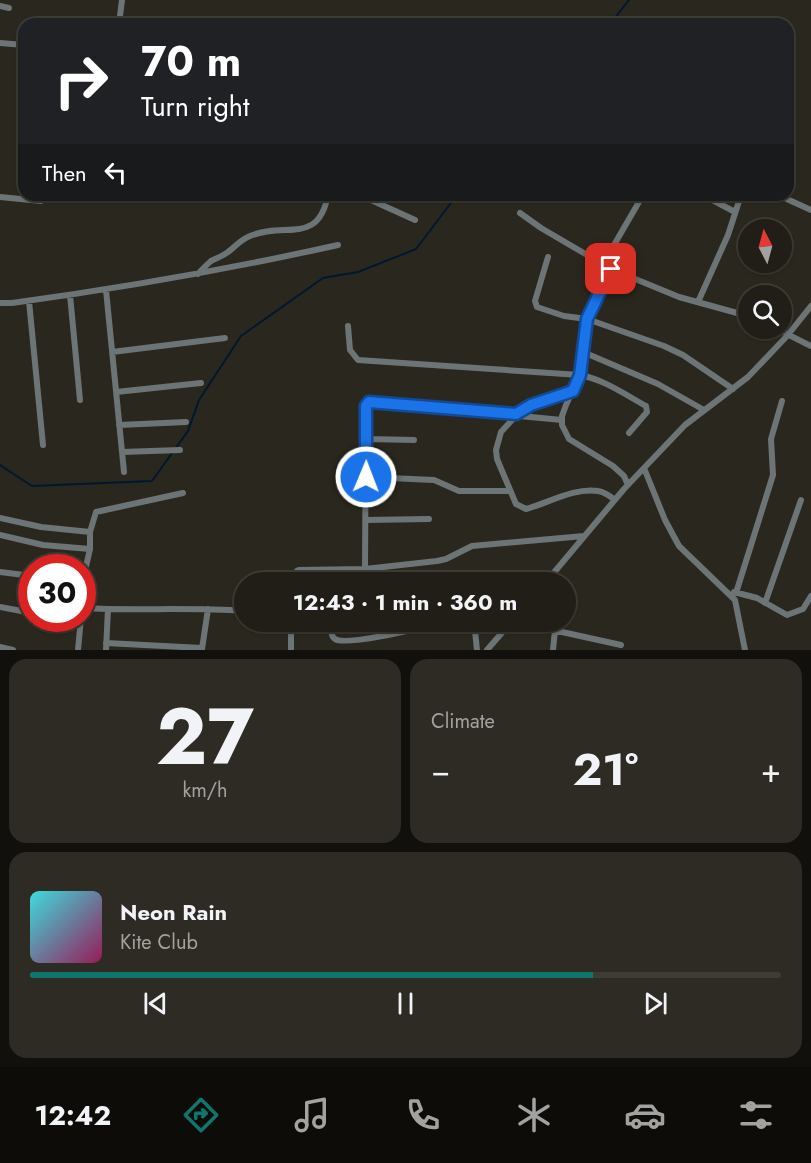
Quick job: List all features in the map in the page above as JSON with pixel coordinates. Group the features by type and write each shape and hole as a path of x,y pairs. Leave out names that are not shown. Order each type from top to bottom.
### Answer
{"street":[{"path":"120,18 122,0"},
{"path":"0,6 9,8"},
{"path":"0,43 18,44"},
{"path":"0,197 18,199"},
{"path":"197,275 210,262 226,254 239,241 252,235 270,230 309,227 323,215 326,201"},
{"path":"373,201 416,220"},
{"path":"603,264 640,201"},
{"path":"714,201 735,212"},
{"path":"698,302 728,235 739,201"},
{"path":"791,201 811,210"},
{"path":"520,213 548,233 611,269 679,297 738,313"},
{"path":"0,303 29,301 197,275 339,245"},
{"path":"548,257 536,301 537,307 587,319 672,349 733,389"},
{"path":"611,269 587,319 580,375 566,405 562,420 565,434 569,439 613,466 624,476 628,485"},
{"path":"106,290 123,472"},
{"path":"70,295 80,400"},
{"path":"29,301 43,445"},
{"path":"792,331 811,306"},
{"path":"348,326 350,350 358,360 580,375 609,384 646,406 647,412 629,433"},
{"path":"112,352 225,338"},
{"path":"792,338 811,346"},
{"path":"554,572 628,485 685,425 748,377 785,339"},
{"path":"584,352 658,384 704,410"},
{"path":"116,392 201,383"},
{"path":"573,391 531,405 516,414 501,432 496,450 497,459 509,491 516,504 526,509 565,495 588,490 599,490 615,500"},
{"path":"736,593 773,475 771,439 782,401"},
{"path":"365,569 366,406 372,402 562,420"},
{"path":"119,425 186,422"},
{"path":"367,439 414,440"},
{"path":"122,452 180,450"},
{"path":"644,468 665,520 679,546 735,600 745,650"},
{"path":"366,477 434,480 459,491 509,491"},
{"path":"89,554 90,532 96,512 183,493"},
{"path":"765,603 801,500"},
{"path":"0,518 41,527 90,532"},
{"path":"366,520 429,519"},
{"path":"0,535 43,545 90,549"},
{"path":"297,572 299,570 365,569 446,559 468,547 480,545 584,536"},
{"path":"0,572 18,574"},
{"path":"724,590 757,598 787,615 803,609 811,596"},
{"path":"0,607 18,610"},
{"path":"96,609 234,610"},
{"path":"108,609 106,646 202,649 208,609"},
{"path":"78,650 80,632"},
{"path":"291,632 291,650"},
{"path":"332,632 336,640 363,640 400,632"},
{"path":"475,632 477,650"},
{"path":"487,650 503,632"},
{"path":"552,650 555,632"},
{"path":"564,632 621,645"},
{"path":"0,647 13,650"}],"waterway":[{"path":"615,18 629,0"},
{"path":"0,465 32,486 152,481 188,431 199,400 241,336 323,278 358,272 416,249 452,201"}],"route":[{"path":"366,477 366,406 369,402 516,414 523,408 573,391 580,375 587,319 611,269"}]}
